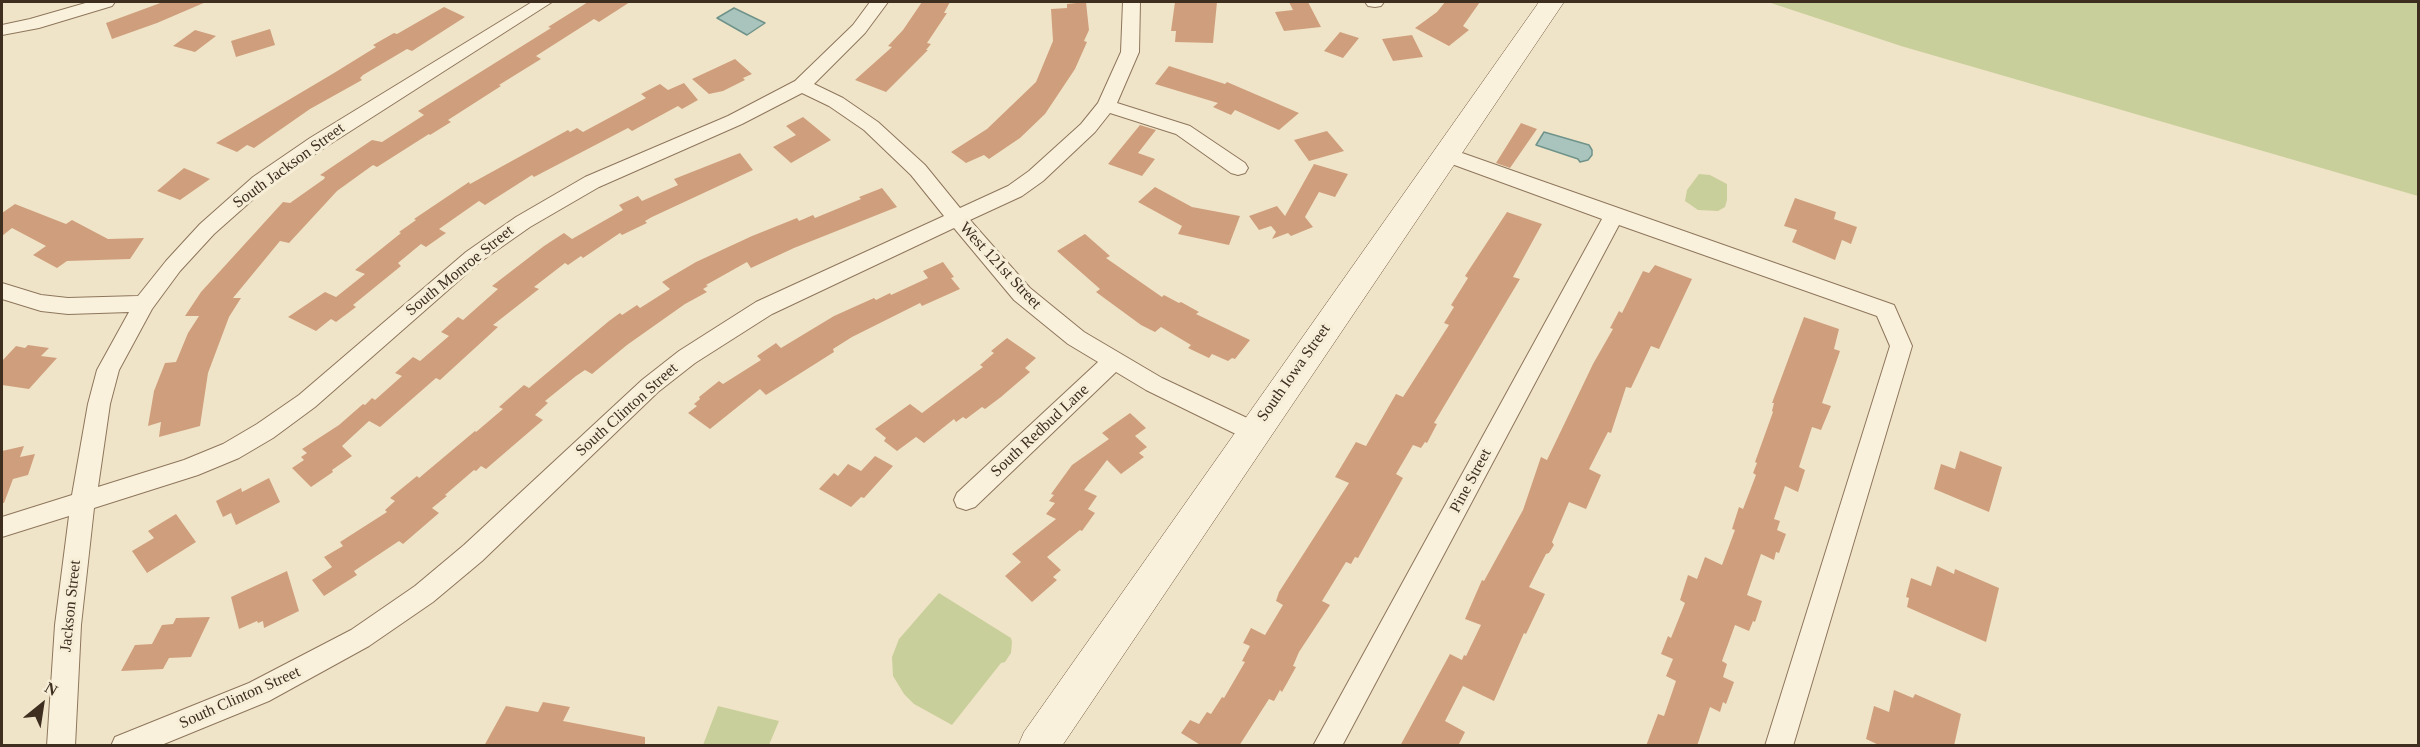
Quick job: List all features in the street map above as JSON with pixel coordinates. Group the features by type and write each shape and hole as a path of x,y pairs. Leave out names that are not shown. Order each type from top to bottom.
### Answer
{"street":[{"path":"2,30 33,24 106,2"},
{"name":"South Jackson Street","path":"90,500 99,404 108,370 144,304 173,266 207,229 260,182 317,143 543,2"},
{"name":"South Monroe Street","path":"2,527 190,468 231,451 265,431 307,402 473,257 523,222 592,182 735,120 802,85 831,60 859,29 879,2"},
{"name":"South Clinton Street","path":"125,746 259,692 360,638 424,594 473,554 650,386 687,357 764,308 1015,191 1036,176 1088,128 1106,106 1130,52 1132,2"},
{"name":"South Iowa Street","path":"1038,746 1551,2"},
{"name":"West 121st Street","path":"802,85 836,102 871,126 918,170 956,219 1022,294 1076,338 1154,384 1254,432"},
{"path":"1106,106 1169,123 1238,168"},
{"path":"1446,154 1614,216 1886,311 1901,346 1779,746"},
{"name":"Pine Street","path":"1327,746 1614,216"},
{"path":"2,291 41,303 68,306 144,304"},
{"name":"South Redbud Lane","path":"966,500 1113,361"},
{"name":"Jackson Street","path":"61,746 68,625 90,500"}],"green space":[{"path":"1768,2 2418,2 2418,196 1901,46"},
{"path":"1699,174 1710,175 1727,184 1725,207 1718,211 1698,210 1685,201 1687,190"},
{"path":"939,593 1011,638 1012,642 1011,653 1005,662 1001,663 952,725 914,704 904,694 893,676 892,657 899,639"},
{"path":"718,706 779,721 769,745 703,745"}],"water":[{"path":"734,8 765,23 747,35 717,18"},
{"path":"1544,132 1589,145 1592,155 1588,160 1580,162 1578,159 1536,145"}],"building":[{"path":"163,2 206,2 112,39 106,23"},
{"path":"588,2 630,2 599,22 594,19 536,56 541,59 448,120 451,122 377,167 373,165 337,191 289,243 280,241 233,298 241,298 229,317 208,373 200,426 159,437 161,422 148,426 154,391 165,363 176,362 188,333 199,316 185,316 201,292 283,202 290,203 324,179 325,177 320,175 372,140 382,142 424,115 418,111 551,28 548,27"},
{"path":"922,2 950,2 944,13 947,13 927,43 931,44 926,50 928,50 886,92 855,80 892,47 888,46 903,30"},
{"path":"1086,2 1089,30 1084,41 1087,42 1075,69 1045,114 1020,138 989,159 984,155 966,163 951,152 987,129 1036,82 1053,41 1051,9 1067,8 1067,4"},
{"path":"1175,2 1217,2 1213,43 1175,42 1176,31 1171,31"},
{"path":"1289,2 1308,2 1321,27 1284,31 1275,12 1293,10"},
{"path":"1445,2 1480,2 1463,26 1469,30 1449,46 1415,28 1437,12"},
{"path":"444,7 465,17 412,51 407,49 363,75 360,78 362,80 310,109 254,148 247,145 237,152 216,143 376,47 373,45"},
{"path":"270,29 275,45 236,57 231,41"},
{"path":"195,30 216,36 195,52 173,46"},
{"path":"1340,32 1359,38 1343,58 1324,51"},
{"path":"1412,35 1423,57 1393,61 1382,39"},
{"path":"735,59 752,74 723,91 709,94 692,79"},
{"path":"1169,66 1225,84 1227,82 1299,113 1279,130 1235,110 1231,115 1213,107 1218,103 1155,84"},
{"path":"684,83 698,100 682,109 678,106 632,131 628,128 534,177 532,175 485,205 479,201 439,229 446,233 426,247 421,244 398,263 401,266 336,322 331,319 316,331 288,317 325,292 336,297 365,274 355,270 416,220 414,219 469,182 470,184 568,130 570,132 577,128 583,132 646,98 641,94 660,84 668,90"},
{"path":"803,117 831,140 791,163 773,147 796,135 786,126"},
{"path":"1521,123 1537,129 1510,168 1496,163"},
{"path":"1140,125 1156,130 1138,153 1155,159 1142,176 1108,164"},
{"path":"1327,131 1344,151 1309,161 1294,140"},
{"path":"740,153 753,170 652,217 645,221 647,223 622,235 620,233 583,258 581,256 568,265 565,263 534,287 539,289 493,325 498,327 440,380 436,378 380,427 369,421 342,446 352,456 332,470 333,472 311,487 292,468 304,460 301,457 307,453 302,449 339,425 363,404 365,405 372,398 375,400 402,376 395,373 413,357 420,361 449,336 441,332 458,317 463,320 498,289 492,286 544,246 564,233 572,239 623,210 619,205 638,196 642,201 678,185 674,179"},
{"path":"1314,164 1348,174 1335,197 1319,192 1305,217 1313,227 1291,236 1288,233 1272,239 1276,232 1271,226 1259,230 1249,216 1277,206 1285,216"},
{"path":"184,168 210,179 180,200 157,191"},
{"path":"1155,187 1192,207 1240,216 1229,245 1178,234 1182,226 1138,202"},
{"path":"882,188 897,207 794,248 751,268 747,262 706,285 708,286 703,289 707,292 685,304 627,345 592,374 585,370 545,401 548,403 535,415 543,420 486,469 481,466 476,471 474,470 445,495 447,496 432,508 439,513 403,544 399,541 354,571 357,575 324,596 312,580 332,567 324,557 343,546 340,542 387,512 385,510 395,501 390,498 476,432 503,409 499,407 524,385 529,388 609,321 637,305 640,308 670,289 662,282 696,262 752,236 797,218 799,221 813,215 815,218"},
{"path":"1795,198 1836,212 1834,219 1857,227 1851,244 1842,240 1835,260 1792,242 1797,230 1784,226"},
{"path":"15,204 66,224 72,220 108,239 144,238 130,259 67,261 57,268 33,255 46,246 12,228 2,236 2,213"},
{"path":"1507,212 1542,224 1513,277 1520,279 1434,423 1437,424 1427,443 1425,442 1421,448 1413,445 1396,474 1403,478 1358,558 1355,557 1351,564 1346,562 1322,601 1330,605 1299,652 1293,666 1296,667 1282,692 1280,690 1274,701 1269,699 1239,746 1202,746 1181,733 1190,720 1199,724 1207,712 1211,714 1222,697 1224,698 1245,662 1242,661 1250,646 1243,643 1251,628 1265,635 1283,605 1276,601 1279,592 1349,483 1335,477 1356,442 1366,446 1396,394 1403,397 1449,325 1444,323 1454,307 1451,305 1468,278 1465,276"},
{"path":"1085,234 1110,256 1106,258 1162,297 1164,295 1181,302 1199,312 1196,314 1250,340 1235,359 1228,361 1212,354 1209,358 1188,348 1191,345 1161,327 1155,332 1141,325 1096,292 1100,289 1057,251"},
{"path":"943,262 960,289 922,306 920,303 852,337 833,349 834,352 766,395 760,389 710,429 688,413 697,406 694,404 700,399 699,397 719,381 723,384 761,360 757,356 776,343 781,348 834,316 874,298 876,300 890,293 891,295 928,278 923,271"},
{"path":"1655,265 1692,279 1659,349 1651,346 1631,388 1626,387 1611,433 1608,432 1589,469 1601,475 1586,509 1569,502 1552,542 1554,545 1546,554 1529,587 1545,594 1526,634 1524,633 1494,701 1463,686 1445,721 1465,732 1458,746 1400,746 1450,654 1462,660 1464,655 1466,656 1481,625 1465,619 1482,580 1484,581 1523,510 1541,457 1547,460 1593,364 1613,329 1610,328 1619,311 1622,313 1643,271 1649,273"},
{"path":"1804,317 1839,329 1834,349 1840,351 1822,403 1831,406 1821,430 1812,427 1799,467 1805,470 1798,492 1785,486 1774,519 1780,521 1777,530 1786,534 1779,553 1776,552 1774,560 1761,554 1747,595 1762,601 1755,622 1753,621 1749,631 1735,625 1722,661 1727,664 1723,677 1734,682 1726,704 1723,702 1720,712 1710,707 1697,746 1646,746 1658,714 1664,716 1676,681 1666,676 1673,659 1661,654 1668,636 1671,638 1685,603 1680,600 1688,575 1697,579 1705,557 1722,565 1735,530 1732,529 1739,507 1743,509 1756,475 1753,473 1757,463 1755,462 1773,412 1774,403 1772,403"},
{"path":"1007,338 1036,358 1025,368 1030,372 1001,397 966,419 963,417 956,422 954,419 924,443 916,437 897,451 884,441 886,438 875,429 910,404 922,413 983,367 980,365 994,353 991,351"},
{"path":"28,345 49,348 41,356 57,358 29,389 2,385 2,361 16,346 25,348"},
{"path":"1130,413 1146,428 1135,436 1147,447 1139,453 1144,457 1121,474 1107,460 1084,490 1097,496 1088,509 1095,513 1082,531 1080,530 1047,557 1061,570 1053,577 1057,580 1032,602 1005,576 1021,562 1012,554 1056,519 1046,514 1055,503 1049,501 1054,495 1051,494 1072,465 1109,439 1102,433"},
{"path":"24,446 20,457 35,454 28,475 13,479 4,503 2,503 2,451"},
{"path":"1960,451 2002,467 1989,512 1934,489 1941,464 1955,469"},
{"path":"875,456 893,466 864,498 861,497 851,507 819,489 834,473 838,476 848,464 861,471"},
{"path":"269,478 280,502 236,525 231,513 223,517 216,501 241,488 242,492"},
{"path":"176,514 196,542 147,573 132,551 154,538 148,531"},
{"path":"1937,566 1954,574 1955,569 1999,588 1986,642 1907,607 1909,598 1906,597 1911,578 1931,586"},
{"path":"287,571 299,611 264,628 263,621 258,623 257,621 239,629 231,597"},
{"path":"210,617 191,657 169,658 163,669 121,671 135,645 152,644 162,625 173,624 176,618"},
{"path":"1894,690 1913,698 1915,694 1961,714 1954,746 1881,746 1866,739 1874,706 1889,712"},
{"path":"543,702 570,707 563,721 645,737 645,746 484,746 506,706 538,712"}]}
